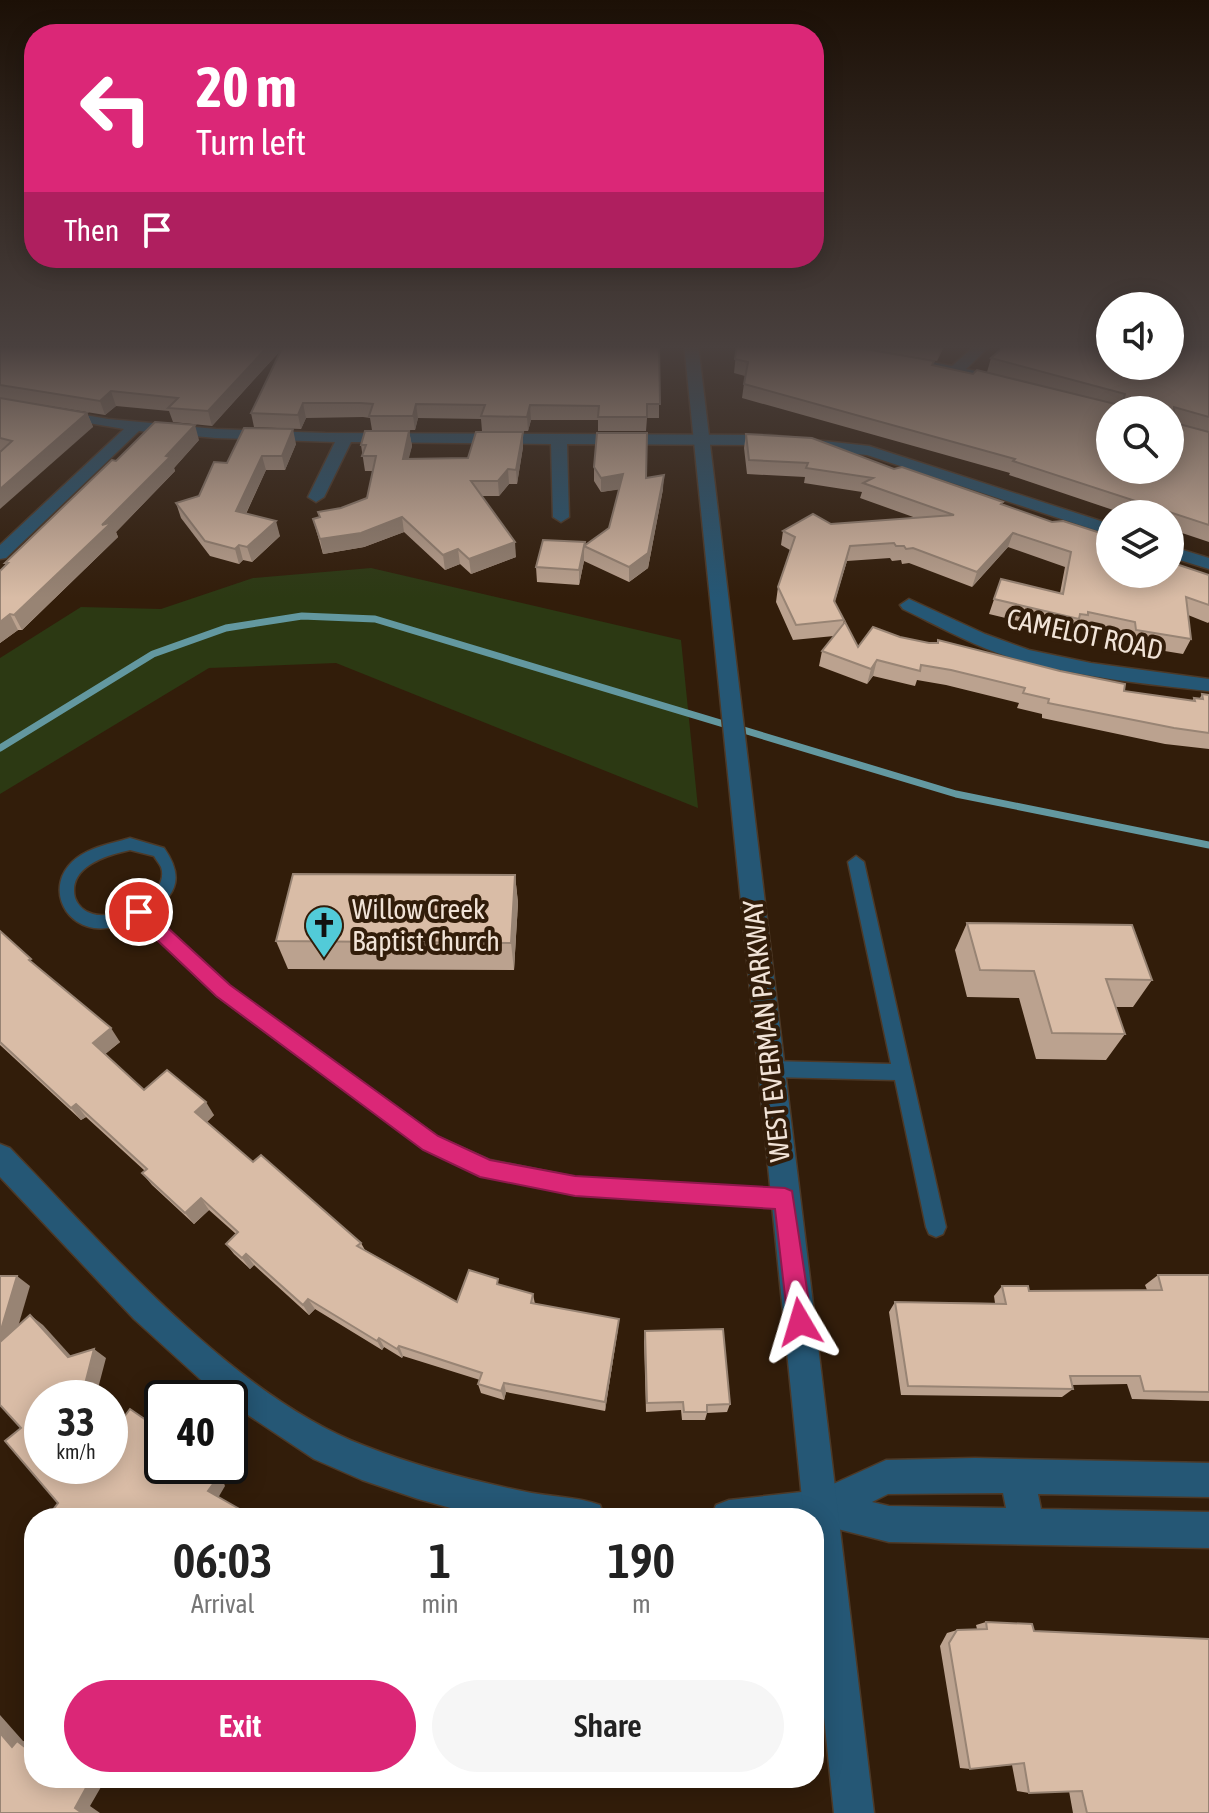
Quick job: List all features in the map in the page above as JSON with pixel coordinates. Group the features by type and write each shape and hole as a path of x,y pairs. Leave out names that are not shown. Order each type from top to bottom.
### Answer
{"street":[{"path":"0,554 133,429"},
{"path":"140,429 345,438 770,440 869,451 1096,525"},
{"name":"WEST EVERMAN PARKWAY","path":"701,429 822,1507"},
{"path":"316,497 345,438"},
{"path":"559,439 561,517"},
{"path":"1184,556 1209,564"},
{"name":"CAMELOT ROAD","path":"909,605 979,639 1023,654 1134,676 1209,685"},
{"path":"0,1157 155,1319 240,1390 309,1438 377,1470 515,1508"},
{"path":"1017,1476 1027,1525"},
{"path":"814,1508 822,1507 886,1477 1209,1480"},
{"path":"822,1507 889,1524 1209,1530"},
{"name":"WEST EVERMAN PARKWAY","path":"824,1526 854,1813"}],"lane":[{"path":"116,846 146,846 159,852 169,867 165,888 152,904 139,912 106,922 82,918 69,909 64,892 70,876 80,864 116,846"},
{"path":"856,862 936,1227"},
{"path":"139,912 235,1000 431,1143 488,1169 575,1186 785,1199"},
{"path":"771,1069 901,1072"}],"green space":[{"path":"371,568 681,640 698,808 336,663 209,668 0,794 0,658 81,607 161,609 253,578"}],"building":[{"path":"0,429 69,429 0,489 0,452 12,441 0,438"},
{"path":"148,429 192,429 166,456 170,457 102,525 112,522 14,615 10,614 0,622 0,571 8,563 5,563 112,460 116,461"},
{"path":"244,429 293,429 282,456 262,456 236,511 276,521 247,547 239,545 235,549 205,541 176,503 199,496 214,462 227,463"},
{"path":"905,429 1096,429 1096,484 1184,484 1184,429 1209,432 1209,525 1184,517 1184,500 1132,500 1013,461 1015,459"},
{"path":"365,431 409,431 403,459 468,458 476,432 523,432 516,470 508,469 498,481 471,481 515,542 469,559 458,549 443,555 402,517 361,533 320,539 313,519 320,517 318,512 341,508 367,498 376,456 362,456 366,445 361,445"},
{"path":"597,433 647,433 646,478 664,475 648,553 629,567 584,546 609,528 623,474 601,478 594,467"},
{"path":"746,434 812,438 894,469 902,467 1003,502 1001,504 1052,522 1063,521 1096,532 1096,588 1184,588 1184,567 1209,575 1209,605 1186,597 1191,639 1136,630 1135,622 1088,612 1088,615 1080,614 1079,619 994,599 1001,579 1063,594 1071,552 1013,533 977,572 894,543 850,546 834,601 844,620 796,625 778,587 795,537 783,531 813,514 831,524 954,515 863,483 873,478 806,468 808,463 749,460"},
{"path":"543,540 585,542 579,570 536,567"},
{"path":"845,622 858,647 873,627 900,637 929,643 938,643 938,640 1125,684 1124,691 1195,701 1194,698 1203,699 1202,694 1209,695 1209,733 1048,703 1049,699 1023,693 1025,688 951,670 921,665 920,671 877,660 871,669 822,651"},
{"path":"293,874 515,875 511,943 276,941"},
{"path":"967,923 1132,925 1152,980 1106,979 1125,1034 1052,1033 1034,971 980,970"},
{"path":"0,931 29,960 111,1028 93,1043 144,1090 167,1070 206,1102 195,1112 253,1162 261,1155 361,1243 357,1246 457,1302 469,1270 498,1279 497,1284 533,1294 531,1303 619,1319 605,1402 504,1383 501,1391 478,1384 482,1373 399,1346 397,1349 379,1338 377,1341 308,1299 303,1305 246,1254 242,1258 226,1244 238,1232 201,1198 185,1213 142,1173 147,1169 76,1104 71,1108 0,1042"},
{"path":"1158,1275 1209,1275 1209,1392 1144,1391 1140,1376 1070,1376 1073,1389 908,1386 895,1302 1006,1304 1002,1286 1028,1286 1029,1291 1162,1290"},
{"path":"0,1276 17,1276 0,1333"},
{"path":"30,1315 68,1357 94,1349 86,1380 24,1380 24,1463 5,1441 21,1428 0,1405 0,1342"},
{"path":"723,1329 730,1404 707,1405 707,1412 684,1412 683,1402 647,1403 645,1331"},
{"path":"130,1409 144,1419 144,1484 213,1484 208,1491 238,1508 54,1508 58,1503 42,1484 128,1484"},
{"path":"986,1622 1032,1624 1034,1631 1209,1639 1209,1813 1087,1813 1082,1791 1029,1793 1024,1763 970,1769 949,1643 957,1630 987,1629"},
{"path":"0,1733 12,1747 17,1741 24,1746 24,1788 86,1788 75,1808 82,1813 0,1813"}],"waterway":[{"path":"0,748 153,654 226,628 302,616 375,619 956,794 1209,845"}],"place":[{"name":"Willow Creek Baptist Church","path":"324,959"}],"route":[{"path":"139,912 223,991 431,1143 488,1169 575,1186 785,1199 800,1322"}]}
